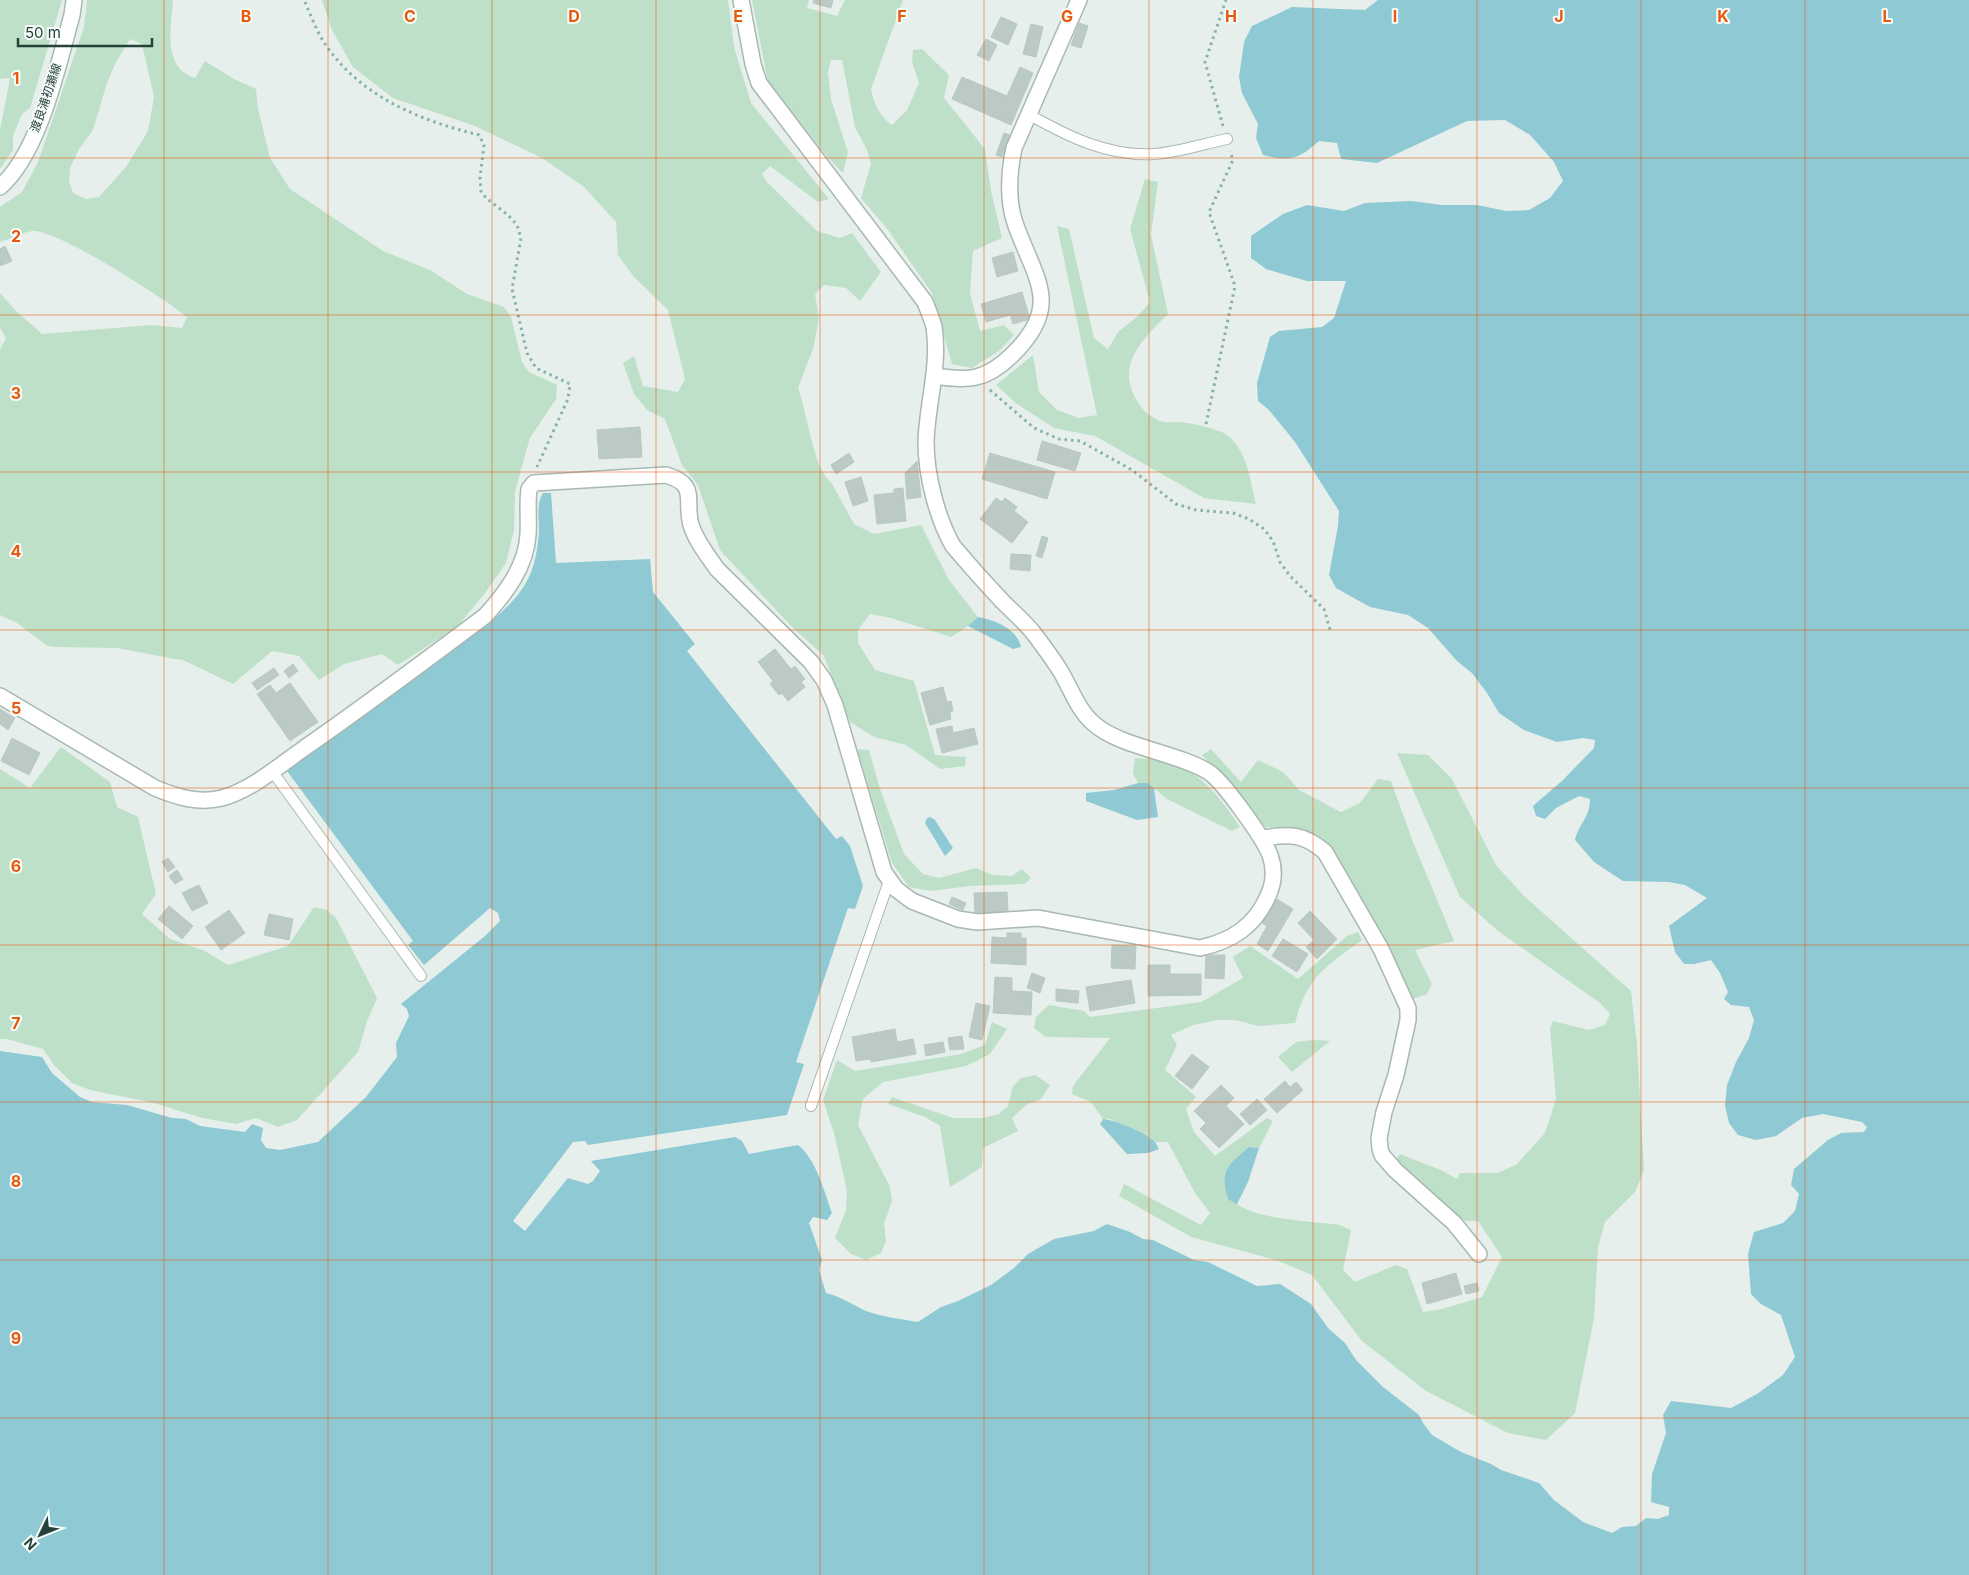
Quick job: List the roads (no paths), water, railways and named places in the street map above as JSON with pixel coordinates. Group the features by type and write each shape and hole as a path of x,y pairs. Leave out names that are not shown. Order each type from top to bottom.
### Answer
{"street":[{"name":"渡良浦初瀬線","path":"0,187 18,167 45,108 72,15 74,0"},
{"path":"0,696 155,788 182,798 203,801 221,798 238,792 272,771 485,616 504,595 526,552 529,489 534,483 666,475 684,483 688,492 691,525 708,557 717,569 811,662 824,680 835,705 884,872 889,881 912,901 958,919 977,922 1038,918 1200,948 1219,944 1240,932 1257,918 1272,887 1274,872 1270,855 1261,838 1223,786 1210,772 1192,763 1118,738 1091,722 1034,633 953,546 944,530 928,469 926,442 934,376 935,344 934,326 925,302 759,83 753,64 741,0"},
{"path":"934,376 960,380 977,378 991,372 1018,349 1038,321 1042,302 1039,280 1015,221 1009,170 1014,148 1079,0"},
{"path":"1261,838 1280,835 1299,836 1311,840 1325,852 1384,956 1408,1008 1408,1020 1396,1075 1384,1112 1379,1138 1380,1149 1382,1155 1396,1170 1454,1223 1480,1254"}],"lane":[{"path":"1028,114 1088,144 1106,150 1155,154 1227,139"},
{"path":"272,771 421,976"},
{"path":"811,1106 889,881"}],"water":[{"path":"1378,0 1969,0 1969,1575 0,1575 0,1051 42,1057 52,1073 80,1097 92,1102 127,1105 172,1118 186,1119 200,1126 245,1132 252,1124 263,1128 261,1140 266,1148 280,1150 318,1142 366,1097 397,1057 396,1043 409,1016 407,1009 401,1004 485,936 500,921 498,913 490,908 424,965 408,945 413,941 287,771 488,624 519,594 526,584 535,561 539,530 539,506 543,493 551,493 556,563 650,559 653,592 695,644 687,651 836,839 842,836 850,846 863,886 855,909 848,908 796,1062 804,1064 787,1115 588,1145 585,1141 573,1142 513,1221 525,1231 568,1178 588,1184 593,1181 600,1171 591,1161 735,1137 742,1141 749,1154 798,1145 810,1158 815,1167 832,1213 827,1220 813,1217 809,1223 822,1260 819,1270 826,1293 841,1298 866,1311 918,1322 941,1307 991,1285 1014,1268 1028,1254 1054,1239 1094,1231 1107,1224 1143,1239 1153,1240 1194,1260 1208,1262 1257,1286 1280,1284 1311,1304 1328,1328 1345,1343 1356,1360 1383,1387 1419,1415 1432,1435 1461,1452 1501,1470 1539,1483 1554,1500 1583,1522 1612,1533 1622,1527 1636,1526 1646,1518 1658,1519 1669,1515 1669,1507 1651,1502 1652,1474 1666,1433 1663,1415 1671,1401 1731,1408 1757,1394 1783,1375 1795,1357 1781,1315 1761,1304 1751,1294 1748,1254 1754,1232 1783,1223 1795,1211 1799,1194 1791,1185 1794,1169 1828,1140 1841,1133 1864,1132 1867,1127 1862,1122 1823,1114 1802,1118 1776,1136 1756,1140 1738,1135 1729,1123 1725,1106 1727,1085 1736,1062 1749,1038 1754,1020 1749,1007 1731,1005 1724,999 1728,992 1720,973 1711,960 1684,964 1675,952 1669,926 1707,898 1685,885 1669,882 1623,881 1594,862 1575,840 1590,806 1590,799 1579,796 1556,808 1545,819 1536,816 1533,806 1563,780 1594,748 1595,740 1583,738 1557,742 1524,730 1499,713 1472,673 1457,661 1428,628 1408,615 1370,607 1336,588 1329,575 1339,511 1295,442 1269,410 1258,401 1257,383 1270,337 1279,331 1322,327 1334,318 1346,281 1307,281 1266,269 1251,258 1251,236 1283,214 1307,205 1344,211 1365,203 1411,201 1442,205 1477,205 1506,211 1529,210 1550,198 1563,181 1554,162 1530,135 1505,120 1467,121 1377,163 1341,159 1337,143 1319,141 1306,152 1294,157 1280,158 1263,155 1256,138 1258,124 1242,93 1239,77 1244,42 1252,26 1292,7 1365,10"},
{"path":"978,617 991,620 1010,630 1019,640 1021,647 1013,649 968,626"},
{"path":"1138,783 1148,783 1154,788 1158,817 1137,820 1086,801 1086,793 1114,790"},
{"path":"930,817 935,820 953,848 945,856 925,823 927,818"},
{"path":"1103,1119 1138,1131 1155,1142 1159,1149 1148,1153 1127,1154 1100,1124"},
{"path":"1249,1147 1259,1148 1248,1182 1237,1204 1228,1199 1225,1189 1225,1175 1236,1158"}]}
